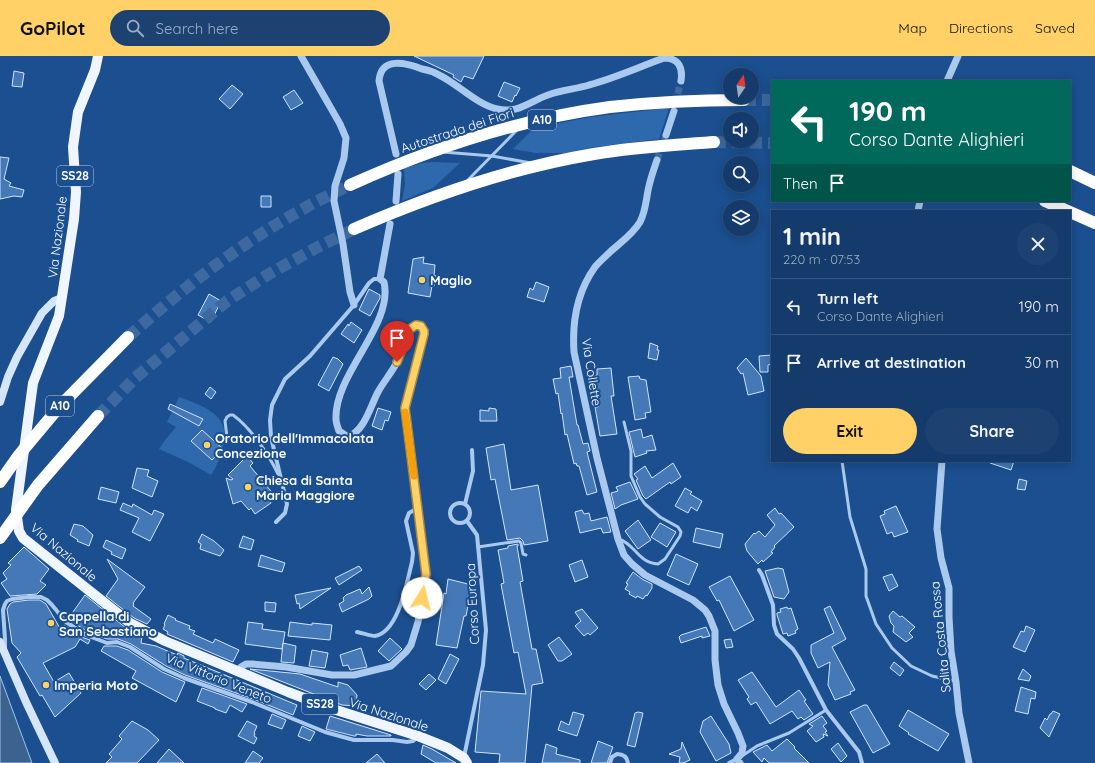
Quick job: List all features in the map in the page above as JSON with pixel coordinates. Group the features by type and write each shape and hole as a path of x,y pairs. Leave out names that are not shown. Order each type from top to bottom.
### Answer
{"highway":[{"name":"Autostrada dei Fiori","path":"350,186 383,170 429,152 522,124 609,107 654,102 723,100"},
{"path":"354,229 418,202 463,186 540,164 595,153 714,142"},
{"path":"1071,171 1095,183"},
{"path":"1048,202 1066,210"},
{"path":"1071,212 1095,223"},
{"name":"A10","path":"0,482 19,455 60,406 128,337"},
{"name":"A10","path":"0,538 38,485 98,416"}],"main road":[{"name":"Via Nazionale","path":"98,56 95,70 78,112 73,147 76,192 74,219 59,316 33,383 16,510 19,531 23,538 130,623 165,641 239,673 333,709 418,736 448,748 465,760"},
{"path":"0,402 8,377 17,357 42,313 52,303 62,298"},
{"path":"0,642 26,702 56,763"}],"street":[{"path":"301,56 340,124 346,138 344,158 335,186 334,201 343,244 350,292 354,305"},
{"path":"947,80 958,56"},
{"path":"396,154 379,81 381,72 387,65 392,63 396,62 409,64 438,74 463,89 480,102 496,109 511,110 526,106 548,95 590,85 664,58 671,58 680,66 682,73 681,82"},
{"path":"666,135 674,111"},
{"name":"Via Collette","path":"657,160 649,185 643,216 640,222 632,232 595,266 587,279 578,303 574,328 574,352 596,458 624,555 645,575 693,600 710,616 715,631 715,660 718,684 724,704 738,732 743,746 739,761"},
{"path":"396,201 398,174"},
{"path":"380,280 390,224"},
{"path":"239,673 241,667 246,664 252,664 286,666 332,675 354,675 391,666 406,652 411,645 418,622 426,574 405,408 424,334 422,328 416,325 410,329 397,362 378,392 366,418 354,434 348,436 339,431 336,420 338,400 348,375 368,340 381,312 386,290 384,282 380,280 374,279 370,283 354,305 310,356 285,380 272,405 270,420 271,437 284,486 287,504 285,513 276,522"},
{"name":"Corso Europa","path":"465,760 483,665 486,630 476,535 468,521 471,515 470,508 465,504 473,471 472,450"},
{"name":"Salita Costa Rossa","path":"942,462 938,529 942,558 949,588 951,644 959,713 969,763"},
{"path":"465,504 455,504 450,510 450,516 454,522 461,524 468,521"},
{"path":"357,632 373,636 378,635 384,631 397,617 412,562 413,553 406,521 409,513 418,508"},
{"path":"759,570 767,587 777,634 793,649 799,658 826,710 858,752 862,763"},
{"name":"Via Vittorio Veneto","path":"4,651 6,639 3,610 5,604 9,600 41,597 47,600 66,622 86,635 107,643 117,642 132,647 164,669 184,678 259,705 325,732 354,740 393,740 407,742 413,741 418,736"},
{"path":"610,763 612,757 618,754 624,755 628,763"},
{"path":"729,763 739,761"}],"lane":[{"path":"463,186 522,124"},
{"path":"429,152 492,156 540,164"},
{"path":"227,437 225,421 227,416 233,415 257,440 271,459 284,486"},
{"path":"618,538 623,540 646,561 658,564 665,559 680,534 680,529 678,527 660,517 645,504 640,497 631,476 631,451 624,422"},
{"path":"842,462 850,516 866,569 866,596 876,624 892,648 911,666 932,676 956,682"},
{"path":"478,548 519,541 521,543 523,554 526,555"},
{"path":"739,761 757,746 789,733 826,710"}],"shaded area":[{"path":"669,108 659,139 595,147 564,153 536,153 513,149 530,132 540,127 591,117"},
{"path":"434,162 460,163 433,188 402,201 405,184 404,168"},
{"path":"179,397 207,409 215,414 221,422 224,442 220,457 211,475 188,462 159,449 176,427 167,422"},
{"path":"0,676 32,763 0,763"}],"building":[{"path":"414,56 484,56 473,79 464,76 461,82 453,77 454,75"},
{"path":"14,71 24,73 22,87 12,86"},
{"path":"504,82 520,88 512,102 498,96"},
{"path":"232,85 243,94 230,109 219,99"},
{"path":"294,90 303,103 291,110 283,97"},
{"path":"0,157 9,158 4,179 11,183 9,186 24,190 22,197 14,196 0,199"},
{"path":"261,196 271,196 271,207 261,207"},
{"path":"424,257 423,263 435,265 434,275 436,276 430,297 408,293 413,259"},
{"path":"536,282 549,287 544,302 527,297 530,288 533,290"},
{"path":"369,289 380,295 380,298 370,316 359,310"},
{"path":"209,294 221,301 211,322 198,315"},
{"path":"351,322 362,330 354,343 341,334"},
{"path":"650,343 658,346 657,350 659,350 657,360 648,358"},
{"path":"771,355 771,364 768,365 768,372 760,372 759,356"},
{"path":"333,357 338,359 343,364 329,391 318,385"},
{"path":"746,358 761,376 764,391 748,395 743,373 741,374 737,368"},
{"path":"571,366 573,377 569,377 577,425 583,444 588,443 590,451 587,452 597,492 587,495 579,466 577,466 576,463 574,464 567,434 565,435 558,393 556,394 553,379 561,378 560,368"},
{"path":"611,368 614,396 611,396 617,434 600,436 595,407 598,407 595,376 597,375 597,369"},
{"path":"639,376 640,379 646,380 651,412 645,413 646,418 635,420 628,377"},
{"path":"210,387 216,392 211,399 205,394"},
{"path":"170,404 203,419 199,426 168,409"},
{"path":"378,408 391,412 388,421 385,420 382,430 372,426"},
{"path":"489,408 496,409 497,421 480,421 480,410 489,411"},
{"path":"641,429 643,438 652,435 656,450 646,451 647,453 635,457 629,432"},
{"name":"Oratorio dell'Immacolata Concezione","path":"202,430 223,449 212,460 191,441"},
{"path":"504,444 511,490 538,485 548,541 524,545 520,538 507,540 495,479 491,480 486,448"},
{"name":"Chiesa di Santa Maria Maggiore","path":"247,456 253,463 250,466 275,496 270,501 271,503 255,514 251,508 249,510 241,501 233,504 226,478 231,480 233,479 228,475"},
{"path":"990,462 1014,462 1011,470"},
{"path":"673,463 681,477 671,484 670,482 646,499 643,496 636,480 638,479 634,474 645,466 652,478"},
{"path":"137,468 149,470 147,476 158,481 152,497 132,488"},
{"path":"1019,479 1027,481 1025,490 1017,489"},
{"path":"630,482 638,499 621,505 615,509 611,493 618,491 616,487"},
{"path":"101,487 119,492 116,503 98,499"},
{"path":"685,488 692,492 690,494 702,501 697,511 691,507 688,513 675,506"},
{"path":"123,503 132,507 133,504 152,515 154,510 164,514 150,541 132,532 139,518 120,510"},
{"path":"896,506 908,532 894,537 892,532 887,534 880,516 885,514 884,511"},
{"path":"775,508 779,514 781,513 794,527 774,546 775,547 771,552 773,553 763,562 762,560 758,564 747,551 745,544 754,533 755,534 759,531 765,537 775,525 767,515"},
{"path":"582,510 584,514 589,513 591,521 607,517 611,532 603,533 601,528 580,533 575,512"},
{"path":"638,520 651,540 638,549 625,531"},
{"path":"660,523 676,532 667,547 651,537"},
{"path":"74,524 83,526 93,535 89,546 77,541 78,540 70,535"},
{"path":"696,528 723,534 720,548 693,542"},
{"path":"202,534 214,541 224,550 220,556 200,549 201,544 198,542"},
{"path":"243,536 254,540 251,550 239,547"},
{"path":"106,540 126,549 122,559 111,554 112,552 103,547"},
{"path":"518,544 517,546 523,581 520,582 532,649 536,649 543,683 532,685 525,763 499,763 500,754 475,752 481,691 526,694 518,652 514,653 501,584 504,583 498,550"},
{"path":"24,547 49,569 40,581 46,585 37,594 10,596 1,583 7,579 3,573 11,565 8,563"},
{"path":"676,554 698,564 689,585 667,575"},
{"path":"261,555 285,563 282,572 258,566"},
{"path":"107,559 145,587 133,603 133,606 151,619 147,624 134,618 106,596 118,579"},
{"path":"582,560 588,577 575,582 569,565"},
{"path":"359,566 362,570 339,585 335,578"},
{"path":"778,568 783,569 789,592 784,599 774,597 765,571"},
{"path":"633,572 652,584 652,588 643,599 637,596 636,598 629,594 630,592 625,589 628,584 626,583"},
{"path":"892,574 898,586 889,591 883,577"},
{"path":"730,576 754,620 734,631 719,600 717,601 709,587"},
{"path":"448,579 472,585 466,616 464,616 457,648 436,645 444,593 446,594"},
{"path":"369,587 372,596 369,599 342,612 339,604 344,601 343,598 346,595 360,589 362,594"},
{"path":"331,588 300,609 299,603 297,604 295,595"},
{"path":"85,595 126,628 142,636 141,643 156,646 177,655 178,653 184,656 184,658 297,705 293,715 185,675 166,666 131,644 118,639 107,639 88,632 68,619"},
{"path":"40,600 46,604 61,630 64,625 84,638 90,640 88,644 80,639 75,647 43,663 54,682 69,673 81,693 55,717 42,695 40,696 17,657 21,653 12,643 7,609 13,602"},
{"path":"265,602 276,603 275,612 265,611"},
{"path":"830,606 846,639 832,647 855,690 850,692 851,694 835,700 828,685 830,662 818,668 811,653 811,645 834,633 824,609"},
{"path":"787,607 788,609 791,608 798,629 795,631 796,633 788,636 787,633 783,634 777,615 777,613 781,612 780,609"},
{"path":"582,609 598,628 590,635 588,633 584,636 575,626 581,621 575,612"},
{"path":"893,611 900,617 902,616 915,627 909,633 913,637 906,642 893,632 894,626 891,623 889,616"},
{"path":"168,615 176,619 175,620 190,626 189,629 195,631 193,634 213,643 215,639 239,650 233,662 167,634 168,632 163,629"},
{"path":"248,622 263,624 262,629 285,632 282,649 245,644"},
{"path":"290,622 312,625 312,623 332,625 330,640 288,636"},
{"path":"1026,626 1035,630 1025,652 1013,647 1021,631 1024,632"},
{"path":"706,627 710,636 702,638 702,636 681,643 679,637 681,635"},
{"path":"559,637 572,654 562,661 558,661 548,645"},
{"path":"390,638 402,649 389,661 378,651"},
{"path":"731,639 733,647 726,648 724,640"},
{"path":"283,643 296,646 294,663 281,662"},
{"path":"104,646 117,646 128,650 162,672 185,682 176,702 132,678 136,671 101,651"},
{"path":"361,648 367,667 350,670 348,665 343,666 340,655"},
{"path":"312,650 328,653 325,668 309,666"},
{"path":"450,654 459,659 446,684 438,679"},
{"path":"894,662 904,670 900,676 890,668"},
{"path":"250,669 300,674 338,687 338,682 348,685 357,695 356,706 342,705"},
{"path":"1023,669 1031,676 1029,681 1018,679"},
{"path":"752,672 776,707 799,690 806,700 804,701 813,714 804,720 801,717 798,719 792,711 770,724 756,702 751,705 747,699 749,697 738,680"},
{"path":"429,674 436,680 426,690 419,684"},
{"path":"1021,687 1036,692 1035,699 1031,698 1028,714 1015,711"},
{"path":"202,688 247,704 242,712 230,705 226,713 197,701"},
{"path":"867,705 890,744 873,753 850,712"},
{"path":"908,710 949,734 938,751 908,734 909,733 899,726"},
{"path":"1053,711 1060,714 1049,737 1040,728 1045,718 1047,720"},
{"path":"573,712 584,715 577,736 558,730 561,721 569,725"},
{"path":"635,713 643,713 635,747 627,745"},
{"path":"272,714 286,720 282,729 268,724"},
{"path":"330,716 391,736 367,736 356,734 356,736 354,736 326,729"},
{"path":"711,716 729,744 731,753 716,761 700,732 703,721"},
{"path":"822,716 827,723 823,726 827,731 825,732 828,736 823,734 824,737 816,742 807,731 813,726 809,724"},
{"path":"132,721 148,730 159,740 137,763 106,763 112,757 109,754 122,739 119,736"},
{"path":"247,721 257,726 254,736 257,738 254,744 238,736"},
{"path":"302,726 315,732 310,741 298,736"},
{"path":"787,739 809,763 769,763 764,758 762,762 753,752 767,745 772,751"},
{"path":"598,741 613,747 607,763 591,763"},
{"path":"682,742 690,760 679,763 680,757 669,754 681,749"},
{"path":"838,743 847,756 841,762 831,749"},
{"path":"546,744 557,748 556,754 580,760 580,763 542,763"},
{"path":"423,745 456,763 436,763 421,754"},
{"path":"169,749 184,763 157,763"},
{"path":"253,751 263,758 259,763 245,763"},
{"path":"377,754 385,763 366,763"}],"tunnel":[{"path":"675,104 681,81"},
{"path":"759,100 771,100"},
{"path":"657,160 666,135"},
{"path":"714,142 771,143"},
{"path":"128,337 190,285 234,252 279,223 350,185"},
{"path":"98,416 135,378 227,301 269,274 354,229"}],"slow traffic":[{"path":"405,412 414,476"}],"place":[{"name":"Maglio","path":"422,280"},
{"name":"Oratorio dell'Immacolata Concezione","path":"207,445"},
{"name":"Chiesa di Santa Maria Maggiore","path":"248,487"},
{"name":"Cappella di San Sebastiano","path":"51,623"},
{"name":"Imperia Moto","path":"46,685"}],"route":[{"path":"397,362 410,329 416,325 421,326 424,334 405,408 426,574 422,598"}]}
